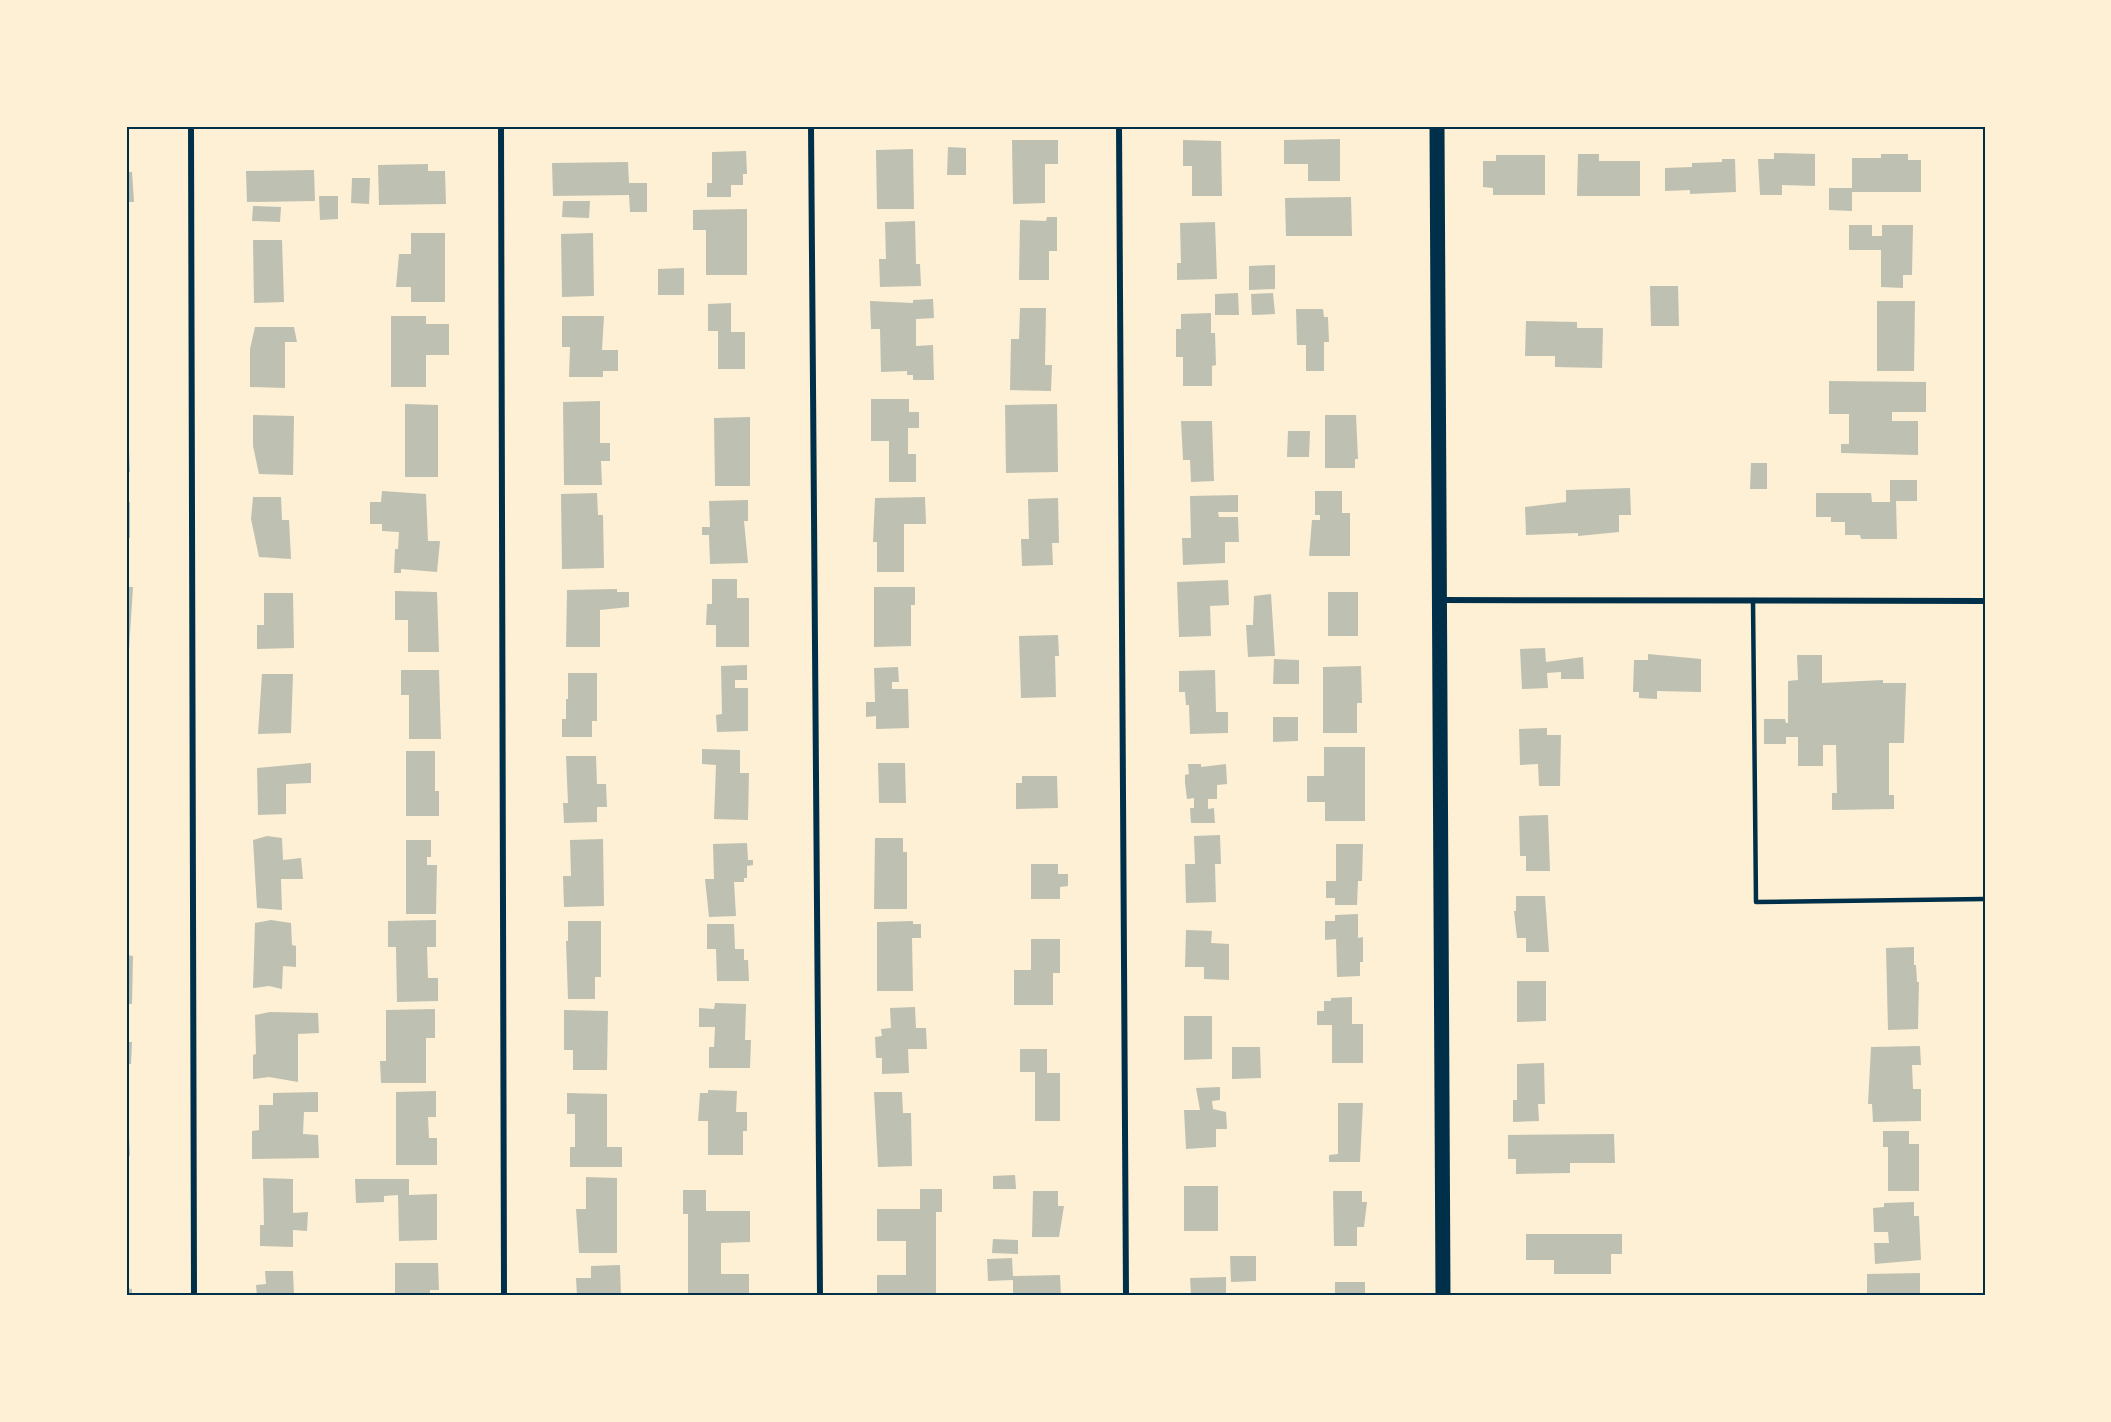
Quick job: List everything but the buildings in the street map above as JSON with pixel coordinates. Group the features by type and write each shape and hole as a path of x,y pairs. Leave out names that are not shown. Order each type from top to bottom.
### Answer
{"main road":[{"path":"1437,126 1443,1296"}],"street":[{"path":"191,126 194,1296"},
{"path":"501,126 504,1296"},
{"path":"811,126 820,1296"},
{"path":"1119,126 1126,1296"},
{"path":"1438,600 1985,601"}],"lane":[{"path":"1753,600 1756,902 1985,899"}]}
